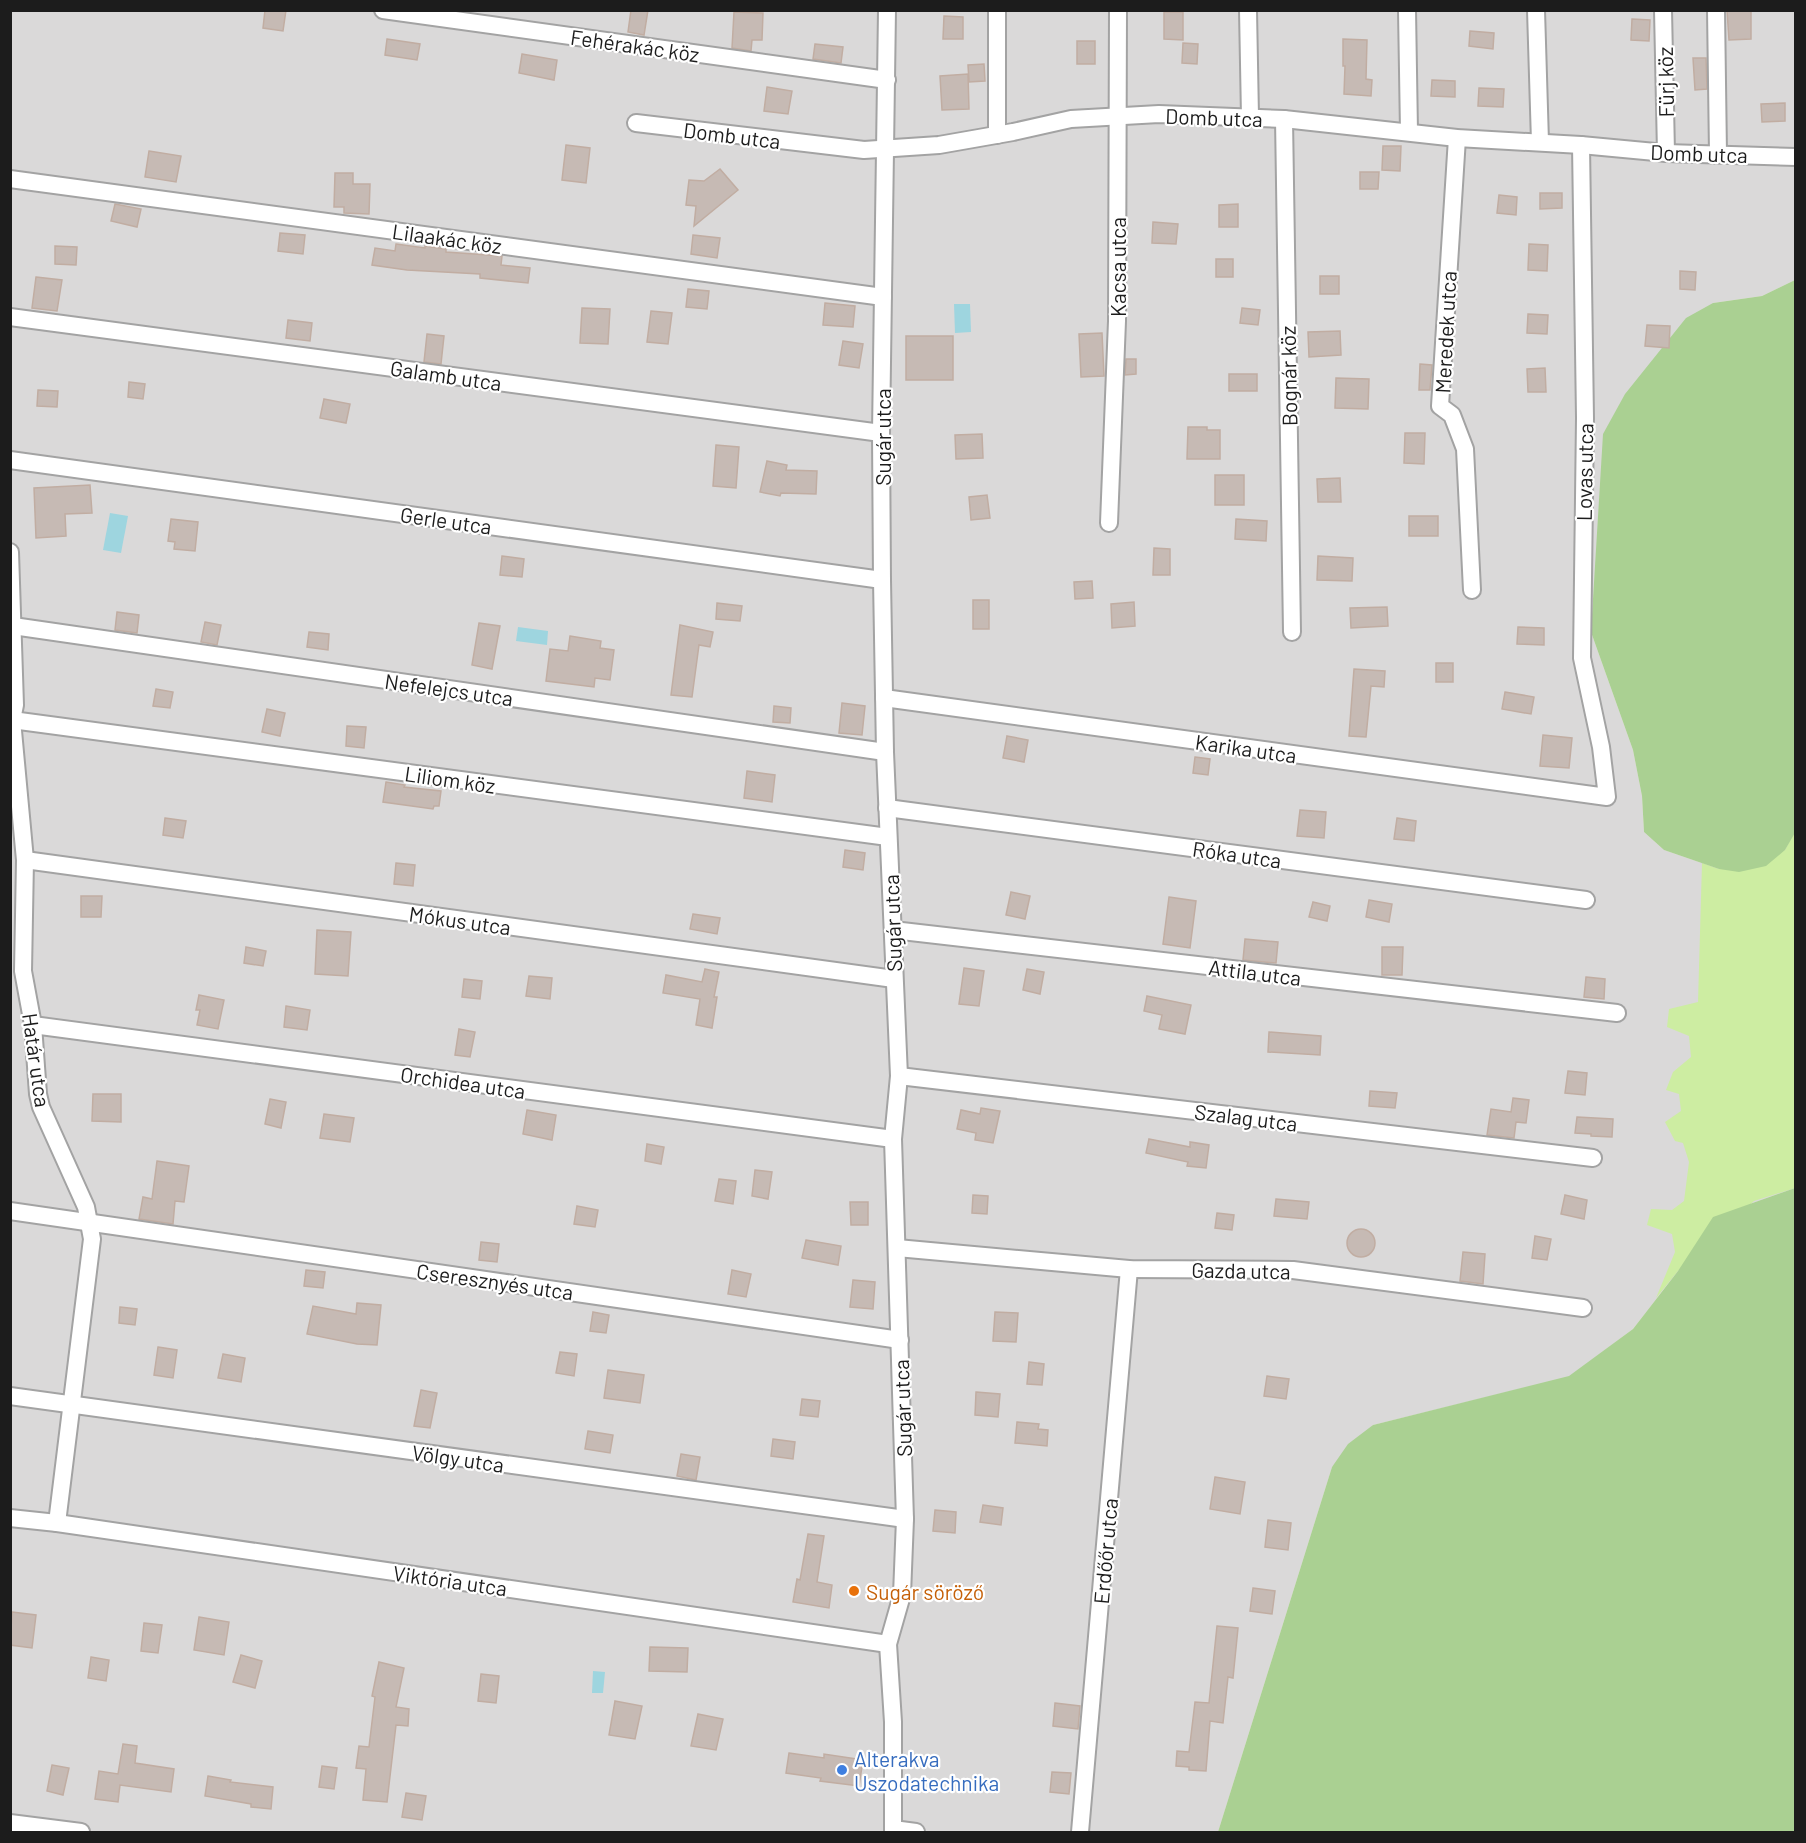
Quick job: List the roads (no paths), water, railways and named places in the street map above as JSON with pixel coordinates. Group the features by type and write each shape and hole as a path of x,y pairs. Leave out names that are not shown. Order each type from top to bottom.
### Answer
{"street":[{"name":"Fehérakác köz","path":"383,10 887,80"},
{"name":"Sugár utca","path":"887,10 887,148 881,433 882,580 885,752 898,1076 892,1139 905,1520 902,1595 888,1644 893,1722 893,1831"},
{"path":"997,10 997,135"},
{"name":"Kacsa utca","path":"1109,523 1117,321 1118,10"},
{"path":"1248,10 1250,117"},
{"path":"1407,10 1409,132"},
{"path":"1536,10 1540,142"},
{"name":"Fürj köz","path":"1663,10 1666,153"},
{"path":"1716,10 1718,154"},
{"name":"Domb utca","path":"636,123 864,150 939,145 1071,119 1159,114 1250,117 1457,138 1540,142 1666,153 1796,157"},
{"name":"Bognár köz","path":"1284,120 1292,632"},
{"name":"Meredek utca","path":"1457,138 1440,406 1452,416 1465,449 1472,590"},
{"name":"Lovas utca","path":"1581,145 1585,418 1581,658 1601,747 1607,797"},
{"name":"Lilaakác köz","path":"10,179 883,297"},
{"name":"Galamb utca","path":"10,317 881,433"},
{"name":"Gerle utca","path":"10,460 882,580"},
{"name":"Határ utca","path":"10,552 14,626 13,710 25,860 17,970 33,1025 36,1076 41,1107 86,1207 92,1239 57,1523"},
{"name":"Nefelejcs utca","path":"14,626 885,752"},
{"name":"Karika utca","path":"884,698 1607,797"},
{"name":"Liliom köz","path":"13,710 888,837"},
{"name":"Róka utca","path":"887,808 1587,900"},
{"name":"Mókus utca","path":"25,860 894,980"},
{"name":"Attila utca","path":"892,930 1617,1013"},
{"name":"Orchidea utca","path":"33,1025 892,1139"},
{"name":"Szalag utca","path":"898,1076 1593,1158"},
{"name":"Cseresznyés utca","path":"10,1211 900,1340"},
{"name":"Gazda utca","path":"897,1248 1129,1269 1293,1270 1583,1308"},
{"name":"Erdőőr utca","path":"1080,1833 1129,1269"},
{"name":"Völgy utca","path":"10,1396 905,1520"},
{"name":"Viktória utca","path":"10,1518 888,1644"},
{"path":"10,1823 81,1833"},
{"path":"893,1831 916,1833"}],"water":[{"path":"954,304 970,304 971,332 955,333"},
{"path":"110,513 128,516 121,553 103,550"},
{"path":"518,627 548,631 547,645 516,641"},
{"path":"593,1671 605,1672 603,1693 592,1693"}],"place":[{"name":"Sugár söröző","path":"854,1591"},
{"name":"Alterakva Uszodatechnika","path":"842,1770"}]}
